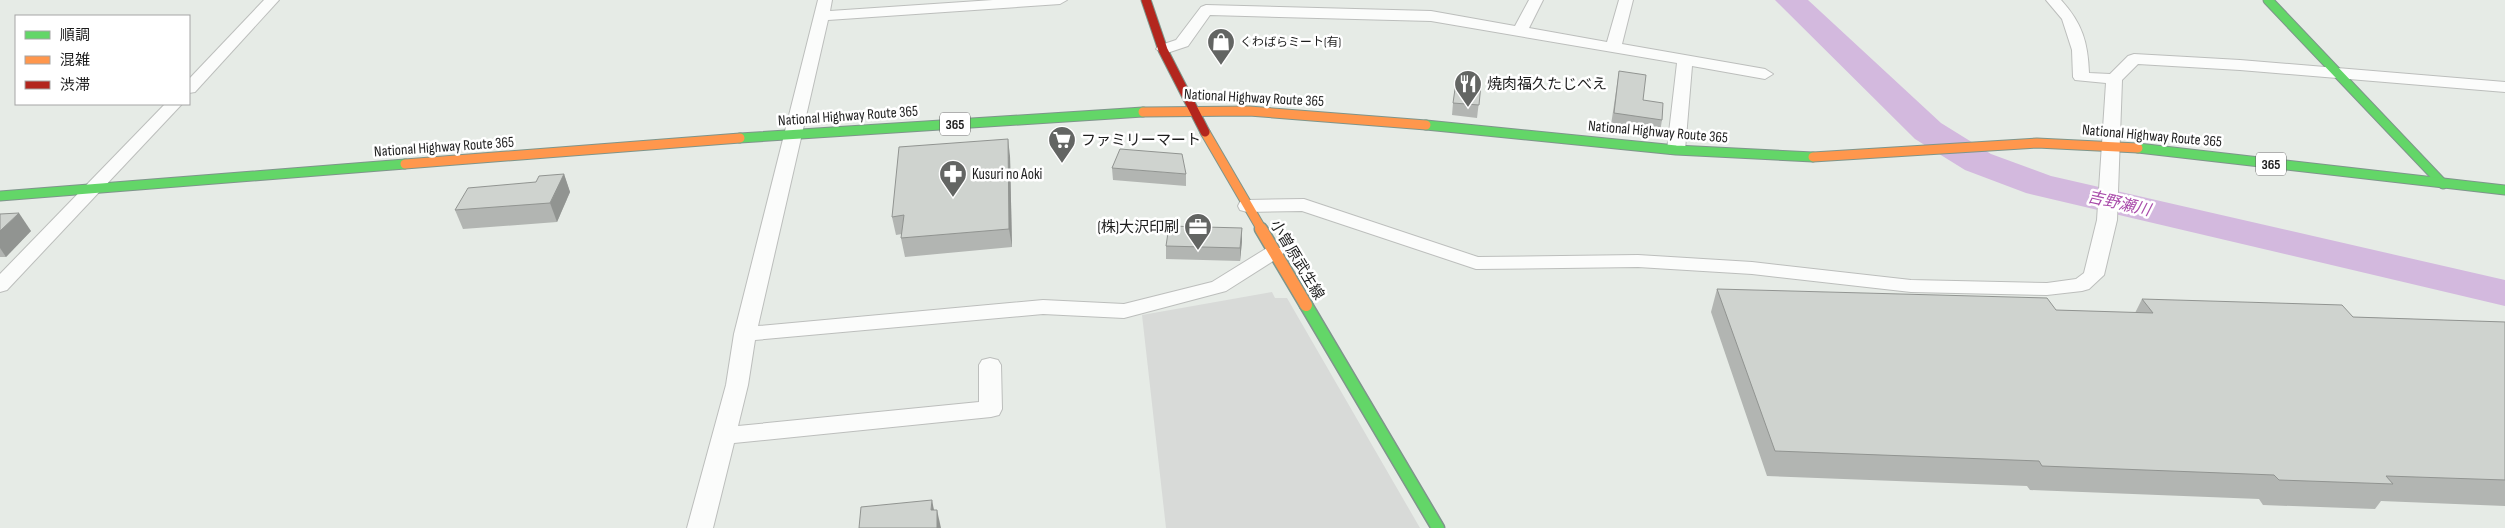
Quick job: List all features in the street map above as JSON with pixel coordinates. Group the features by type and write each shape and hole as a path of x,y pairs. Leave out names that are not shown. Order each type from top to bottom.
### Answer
{"main road":[{"name":"小曽原武生線","path":"1146,0 1150,18 1192,109 1274,252 1438,528"},
{"path":"2268,0 2443,184"},
{"name":"National Highway Route 365","path":"0,196 794,134 1192,109 1361,119 1676,150 1841,157 2037,143 2112,145 2505,190"}],"street":[{"path":"190,87 272,0"},
{"path":"700,528 737,385 745,334 825,0"},
{"path":"821,16 973,3 1060,0"},
{"path":"1431,16 1441,0"},
{"path":"1520,31 1536,0"},
{"path":"1613,47 1626,0"},
{"path":"2053,0 2069,18 2080,50 2081,76 2114,79"},
{"path":"1164,49 1182,43 1208,5 1300,6 1431,16 1765,74"},
{"path":"1247,206 1304,205 1476,263 1638,261 1752,268 1911,286 1971,289 2047,289 2082,285 2094,276 2107,220 2114,79 2134,59 2505,88"},
{"path":"1676,150 1685,60"},
{"path":"0,286 95,189 173,105"},
{"path":"745,334 1043,307 1124,311 1219,287 1274,252"},
{"path":"724,436 991,409 990,365"}],"shaded area":[{"path":"1272,292 1275,298 1287,298 1420,528 1166,528 1142,315"}],"building":[{"path":"1619,71 1646,75 1643,100 1663,103 1662,120 1614,113"},
{"path":"1456,82 1481,84 1479,105 1453,103"},
{"path":"1008,139 1009,229 901,238 904,215 892,217 899,147"},
{"path":"1120,149 1182,154 1186,174 1112,168"},
{"path":"564,174 550,203 455,210 468,188 536,182 539,176"},
{"path":"19,213 0,231 0,214"},
{"path":"1169,226 1242,228 1240,248 1166,246"},
{"path":"1717,289 2047,298 2056,310 2153,313 2142,299 2342,305 2353,317 2505,322 2505,480 2386,476 2393,484 2279,480 2274,475 2042,466 2039,461 1775,451"},
{"path":"932,500 931,510 937,510 937,528 859,528 861,507"}],"waterway":[{"name":"吉野瀬川","path":"1790,0 1928,131 1978,162 2039,185 2505,293"}],"traffic: fast":[{"path":"2268,0 2443,184"},
{"path":"740,138 1143,112"},
{"path":"1426,125 1676,150 1813,157"},
{"path":"2138,148 2505,190"},
{"path":"0,196 405,164"},
{"path":"1306,305 1438,528"}],"traffic: slow":[{"path":"1143,112 1178,110 1249,111 1320,115 1426,125"},
{"path":"1205,132 1306,305"},
{"path":"405,164 740,138"},
{"path":"1813,157 1841,157 2037,143 2138,148"}],"traffic: jam":[{"path":"1146,0 1163,50 1179,85 1205,132"}],"place":[{"name":"くわばらミート(有)","path":"1221,66"},
{"name":"焼肉福久たじべえ","path":"1468,108"},
{"name":"ファミリーマート","path":"1062,164"},
{"name":"Kusuri no Aoki","path":"953,198"},
{"name":"(株)大沢印刷","path":"1198,251"}]}
